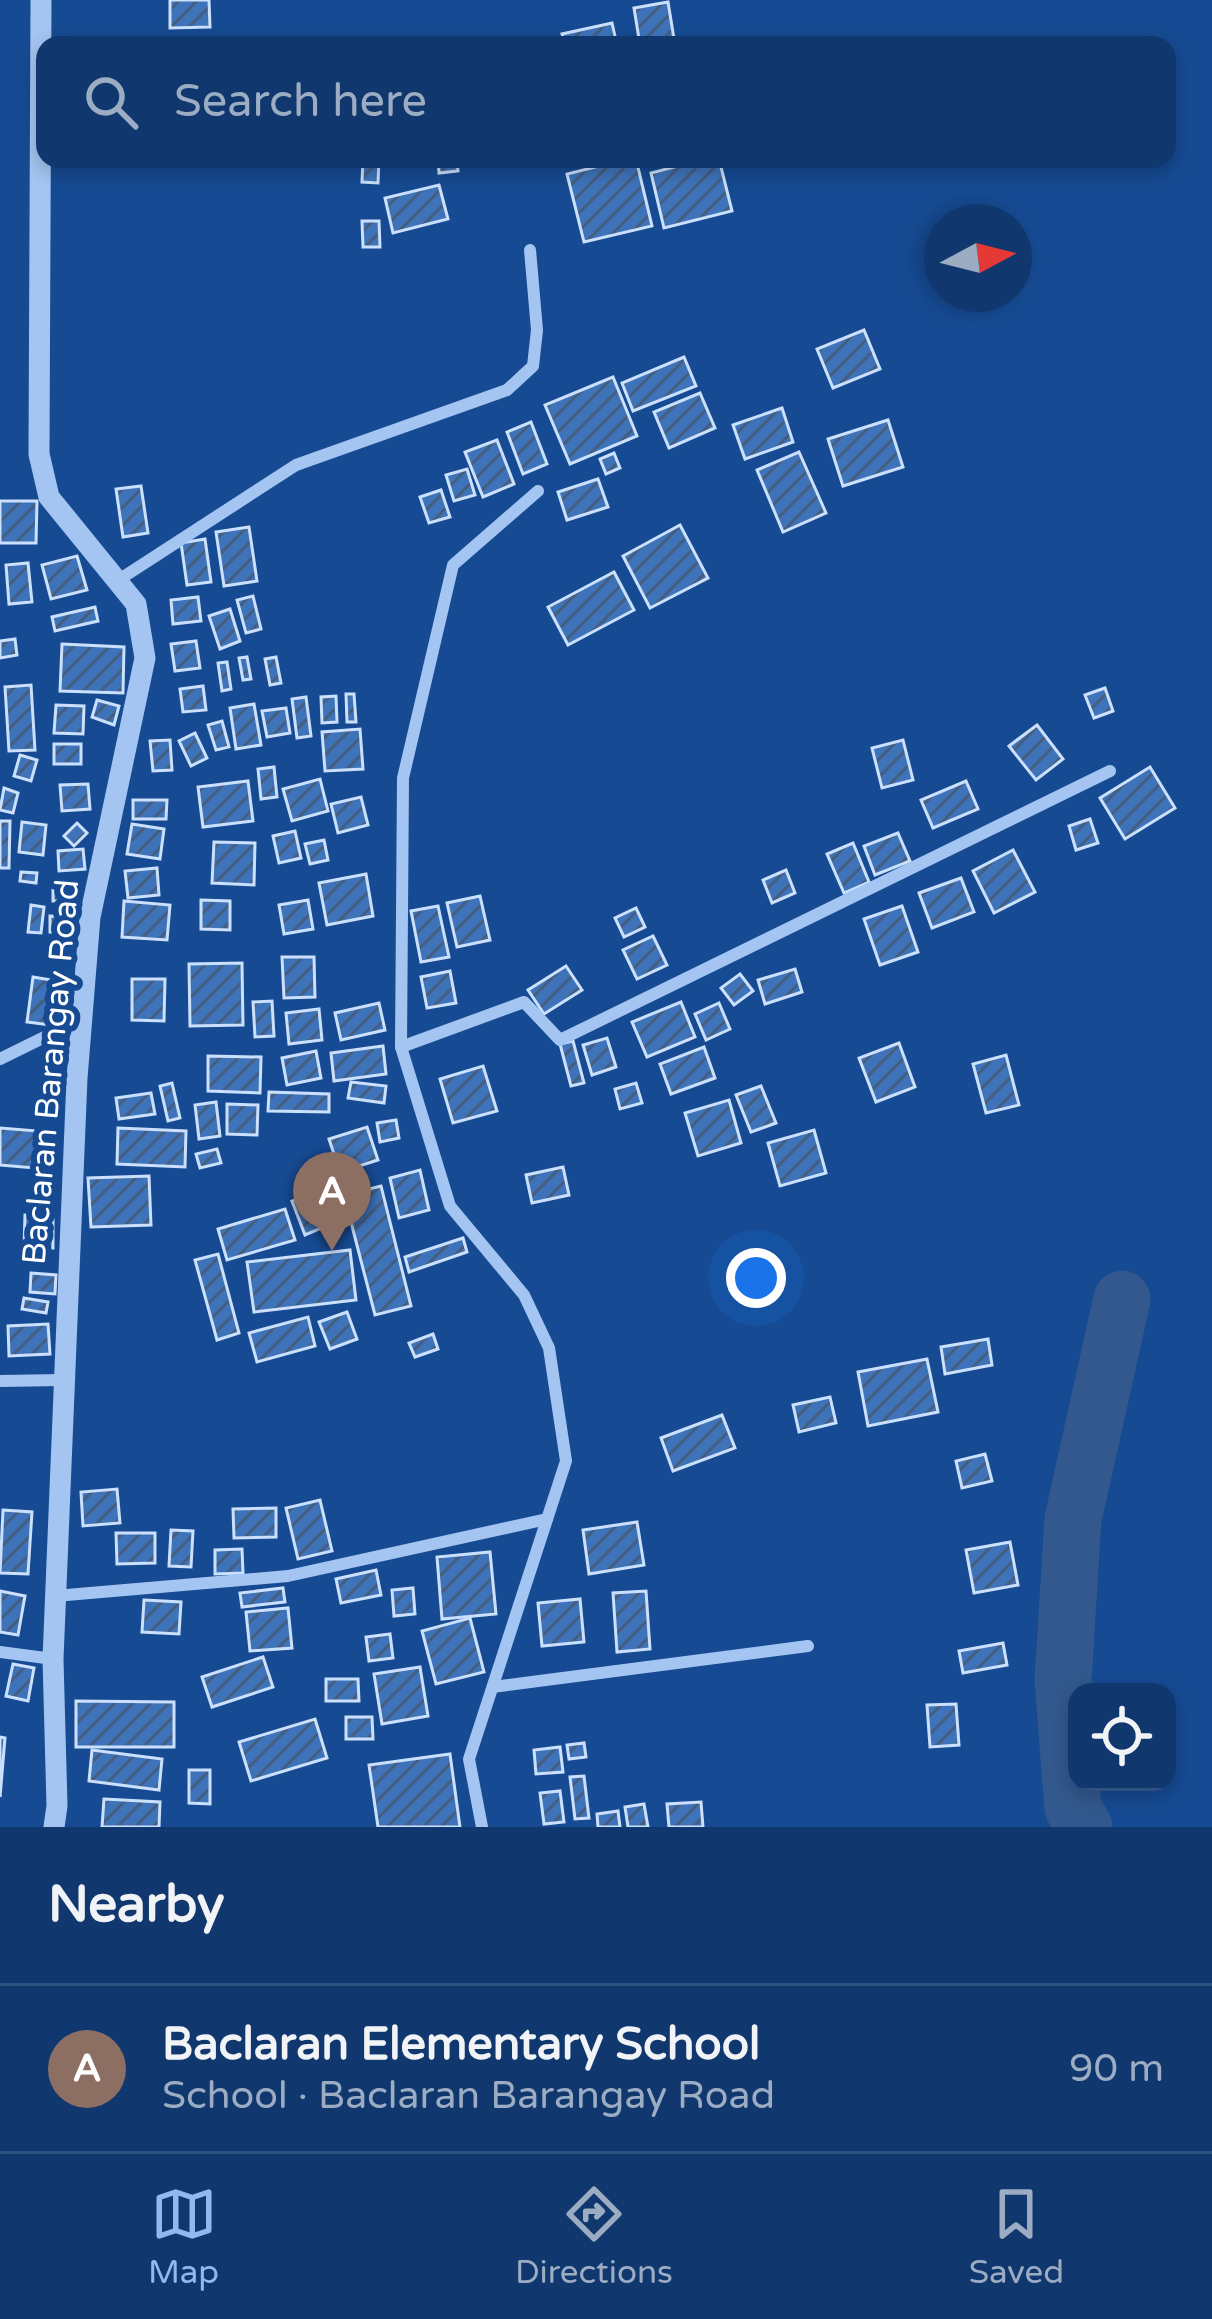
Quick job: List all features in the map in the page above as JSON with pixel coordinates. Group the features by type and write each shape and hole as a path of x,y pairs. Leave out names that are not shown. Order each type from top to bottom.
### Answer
{"street":[{"name":"Baclaran Barangay Road","path":"41,0 41,36"},
{"name":"Baclaran Barangay Road","path":"40,168 39,454 49,497 136,604 146,658 90,917 82,1018 62,1380 53,1658 54,1827"},
{"path":"117,581 296,465 507,390 533,366 537,330 530,250"},
{"path":"482,1827 469,1759 566,1461 550,1348 524,1295 450,1206 401,1047 403,778 453,565 538,491"},
{"path":"401,1047 524,1003 560,1040 1109,771"},
{"path":"0,1059 82,1018"},
{"path":"0,1381 62,1380"},
{"path":"55,1596 287,1576 547,1519"},
{"path":"493,1687 808,1646"},
{"path":"0,1652 53,1658"}],"building":[{"path":"170,0 209,0 210,27 170,28"},
{"path":"668,2 674,36 639,36 634,8"},
{"path":"612,23 615,36 563,36"},
{"path":"363,168 379,168 378,183 362,182"},
{"path":"591,168 638,168 652,226 584,242 567,174"},
{"path":"670,168 721,168 732,211 664,228 651,173"},
{"path":"439,185 448,219 393,233 385,198"},
{"path":"362,221 379,221 380,247 363,247"},
{"path":"864,330 880,369 833,388 817,349"},
{"path":"684,357 696,386 633,411 622,383"},
{"path":"613,377 637,436 570,464 545,405"},
{"path":"700,393 715,428 669,448 654,412"},
{"path":"782,408 793,442 745,459 733,425"},
{"path":"888,420 903,467 843,486 828,439"},
{"path":"531,422 547,464 523,474 507,432"},
{"path":"497,440 514,484 483,497 465,452"},
{"path":"799,452 826,513 783,532 757,470"},
{"path":"614,453 620,468 606,474 600,459"},
{"path":"467,469 475,495 454,501 446,475"},
{"path":"598,479 608,507 567,520 558,492"},
{"path":"141,486 148,533 123,537 116,489"},
{"path":"441,490 450,517 429,523 420,497"},
{"path":"0,501 37,501 36,543 0,543"},
{"path":"680,525 708,578 650,608 623,556"},
{"path":"249,527 257,581 224,586 216,532"},
{"path":"205,539 211,582 187,585 181,543"},
{"path":"77,556 87,590 51,599 42,565"},
{"path":"28,563 32,602 9,604 6,565"},
{"path":"614,572 634,610 568,645 548,607"},
{"path":"253,596 261,629 246,633 237,600"},
{"path":"198,597 201,621 173,624 171,600"},
{"path":"95,607 98,621 55,631 52,617"},
{"path":"230,609 240,641 220,649 209,616"},
{"path":"15,639 17,655 0,658 0,641"},
{"path":"196,641 200,668 175,671 171,644"},
{"path":"62,644 124,647 123,693 60,691"},
{"path":"247,657 251,679 243,680 239,658"},
{"path":"276,657 281,683 270,685 265,659"},
{"path":"227,662 231,689 222,691 218,663"},
{"path":"31,685 35,750 9,751 5,687"},
{"path":"203,686 206,710 183,712 180,689"},
{"path":"1105,688 1113,711 1094,718 1085,695"},
{"path":"346,694 354,694 356,722 347,722"},
{"path":"336,696 337,722 322,723 321,697"},
{"path":"306,697 311,736 297,738 292,699"},
{"path":"97,700 119,706 114,725 92,717"},
{"path":"254,704 261,745 236,749 230,708"},
{"path":"56,705 84,706 83,734 54,733"},
{"path":"286,708 290,733 267,737 262,711"},
{"path":"222,721 229,747 216,750 208,725"},
{"path":"1037,725 1063,759 1036,780 1009,746"},
{"path":"360,729 363,769 325,771 322,732"},
{"path":"195,733 207,758 191,766 179,741"},
{"path":"170,740 172,770 153,771 150,741"},
{"path":"903,740 913,780 882,788 872,748"},
{"path":"54,744 81,744 81,764 54,764"},
{"path":"20,755 37,760 31,781 14,776"},
{"path":"274,767 277,797 261,799 258,769"},
{"path":"1150,767 1175,808 1125,839 1100,798"},
{"path":"320,779 328,811 292,821 283,789"},
{"path":"248,781 253,821 203,827 198,787"},
{"path":"966,781 978,809 933,828 921,800"},
{"path":"88,784 90,809 62,811 60,785"},
{"path":"4,788 18,793 13,813 0,810"},
{"path":"361,797 368,825 338,833 331,804"},
{"path":"133,800 167,800 166,819 133,819"},
{"path":"1090,819 1098,843 1076,850 1069,826"},
{"path":"0,821 10,821 9,868 0,868"},
{"path":"22,822 46,825 43,855 19,852"},
{"path":"77,823 87,833 74,846 64,836"},
{"path":"132,824 164,829 160,859 127,854"},
{"path":"295,831 301,858 279,863 273,836"},
{"path":"898,833 910,861 875,875 864,846"},
{"path":"324,840 328,860 310,864 305,844"},
{"path":"214,842 255,843 254,885 212,883"},
{"path":"853,843 869,882 844,893 827,854"},
{"path":"83,849 85,869 59,871 58,851"},
{"path":"1013,850 1035,892 994,913 973,871"},
{"path":"157,868 159,895 128,898 125,871"},
{"path":"786,870 795,893 772,903 763,880"},
{"path":"21,872 37,873 36,883 20,881"},
{"path":"366,874 373,916 327,925 319,883"},
{"path":"961,878 974,912 932,928 919,893"},
{"path":"53,882 76,882 76,901 53,901"},
{"path":"480,896 490,940 457,947 447,903"},
{"path":"201,900 230,901 230,930 201,929"},
{"path":"308,900 313,929 284,934 279,905"},
{"path":"124,901 170,905 167,940 122,937"},
{"path":"31,905 44,907 41,933 28,932"},
{"path":"438,906 449,957 421,962 411,911"},
{"path":"902,906 918,952 880,965 864,919"},
{"path":"636,908 645,927 624,937 615,918"},
{"path":"50,916 71,917 71,933 50,932"},
{"path":"653,936 667,965 637,979 623,950"},
{"path":"282,957 314,957 315,997 284,998"},
{"path":"242,963 243,1025 190,1026 189,964"},
{"path":"566,966 582,990 544,1014 528,990"},
{"path":"795,969 802,992 765,1004 758,980"},
{"path":"450,971 456,1003 427,1008 421,977"},
{"path":"740,974 753,991 734,1005 721,988"},
{"path":"33,977 57,981 51,1025 27,1022"},
{"path":"132,979 165,979 164,1021 132,1020"},
{"path":"272,1001 274,1036 255,1037 253,1002"},
{"path":"681,1002 695,1037 647,1057 632,1022"},
{"path":"379,1003 385,1030 341,1040 335,1013"},
{"path":"719,1003 730,1029 706,1040 695,1014"},
{"path":"319,1009 322,1040 289,1044 286,1013"},
{"path":"607,1038 616,1067 592,1075 583,1045"},
{"path":"573,1041 584,1083 571,1086 560,1044"},
{"path":"899,1043 915,1087 876,1102 859,1058"},
{"path":"383,1046 386,1074 334,1081 331,1053"},
{"path":"704,1047 715,1078 671,1094 660,1064"},
{"path":"316,1051 321,1078 287,1085 282,1058"},
{"path":"1006,1055 1019,1105 986,1113 973,1064"},
{"path":"208,1056 261,1057 260,1093 208,1091"},
{"path":"483,1066 497,1111 453,1123 440,1079"},
{"path":"351,1082 386,1086 384,1103 348,1098"},
{"path":"172,1083 180,1118 168,1121 160,1086"},
{"path":"636,1083 642,1103 620,1109 615,1089"},
{"path":"761,1086 776,1123 751,1132 736,1095"},
{"path":"269,1092 329,1094 329,1112 268,1111"},
{"path":"151,1093 155,1114 119,1119 116,1098"},
{"path":"729,1100 741,1143 698,1156 685,1113"},
{"path":"216,1102 220,1136 199,1139 195,1105"},
{"path":"227,1104 258,1105 257,1135 227,1134"},
{"path":"396,1120 399,1138 380,1142 377,1123"},
{"path":"367,1127 378,1160 340,1172 329,1139"},
{"path":"0,1128 38,1131 34,1168 0,1165"},
{"path":"118,1128 186,1131 185,1167 117,1164"},
{"path":"814,1130 826,1173 780,1186 768,1143"},
{"path":"217,1149 221,1163 200,1168 196,1154"},
{"path":"563,1167 569,1195 532,1203 526,1175"},
{"path":"420,1170 429,1210 399,1218 390,1178"},
{"path":"149,1176 151,1225 91,1227 88,1178"},
{"path":"381,1186 411,1306 375,1315 344,1195"},
{"path":"325,1188 338,1221 305,1235 292,1201"},
{"path":"285,1209 295,1240 227,1260 218,1229"},
{"path":"25,1215 53,1215 53,1248 24,1248"},
{"path":"463,1238 467,1252 409,1272 405,1257"},
{"path":"350,1250 356,1300 254,1312 247,1262"},
{"path":"218,1254 239,1333 217,1340 195,1260"},
{"path":"31,1273 56,1275 55,1294 30,1292"},
{"path":"24,1298 48,1302 46,1313 22,1309"},
{"path":"347,1312 357,1339 330,1349 319,1322"},
{"path":"308,1317 315,1346 257,1362 249,1333"},
{"path":"48,1324 50,1354 9,1356 8,1326"},
{"path":"433,1334 438,1349 415,1357 409,1343"},
{"path":"988,1339 992,1365 945,1374 941,1347"},
{"path":"927,1359 938,1412 868,1426 858,1372"},
{"path":"830,1397 836,1423 799,1432 793,1405"},
{"path":"722,1415 735,1448 673,1471 661,1438"},
{"path":"985,1454 992,1481 962,1488 956,1461"},
{"path":"117,1489 120,1523 83,1526 81,1492"},
{"path":"320,1500 332,1551 298,1559 286,1508"},
{"path":"276,1508 276,1537 234,1538 233,1509"},
{"path":"3,1510 32,1512 28,1574 0,1573"},
{"path":"637,1522 644,1565 589,1574 583,1530"},
{"path":"171,1530 193,1531 191,1567 169,1566"},
{"path":"116,1533 155,1533 155,1563 117,1564"},
{"path":"1010,1542 1018,1585 974,1593 966,1550"},
{"path":"242,1549 243,1573 215,1574 215,1550"},
{"path":"490,1552 496,1614 442,1619 437,1557"},
{"path":"376,1570 381,1595 341,1603 336,1579"},
{"path":"283,1588 285,1602 242,1607 240,1593"},
{"path":"413,1588 415,1614 394,1616 392,1590"},
{"path":"0,1591 25,1596 18,1635 0,1632"},
{"path":"646,1591 650,1649 617,1652 613,1593"},
{"path":"580,1599 584,1642 542,1646 538,1603"},
{"path":"144,1600 181,1602 179,1634 142,1632"},
{"path":"288,1608 292,1648 250,1651 246,1612"},
{"path":"470,1618 484,1672 436,1684 422,1631"},
{"path":"390,1634 393,1658 369,1661 366,1637"},
{"path":"1003,1643 1007,1665 963,1673 959,1651"},
{"path":"263,1657 273,1687 212,1707 202,1677"},
{"path":"13,1664 34,1668 28,1701 6,1696"},
{"path":"420,1667 428,1716 382,1724 374,1674"},
{"path":"326,1679 358,1679 359,1701 326,1701"},
{"path":"76,1701 174,1702 174,1747 76,1747"},
{"path":"956,1704 959,1745 930,1747 927,1705"},
{"path":"346,1717 372,1717 373,1739 346,1739"},
{"path":"315,1719 327,1758 251,1781 239,1742"},
{"path":"0,1737 5,1738 0,1797"},
{"path":"584,1743 586,1757 569,1759 567,1745"},
{"path":"560,1747 563,1772 536,1774 534,1750"},
{"path":"92,1750 162,1759 159,1790 89,1781"},
{"path":"450,1754 460,1827 378,1827 369,1765"},
{"path":"189,1770 210,1770 210,1804 189,1803"},
{"path":"584,1776 589,1818 575,1819 570,1777"},
{"path":"560,1791 564,1822 544,1824 540,1793"},
{"path":"104,1799 160,1802 159,1827 102,1827"},
{"path":"701,1802 703,1827 669,1827 667,1804"},
{"path":"644,1804 648,1827 628,1827 625,1807"},
{"path":"618,1811 620,1827 598,1827 597,1814"}],"waterway":[{"path":"1084,1827 1073,1808 1063,1680 1073,1519 1122,1299"}],"place":[{"name":"Baclaran Elementary School","path":"332,1251"}]}
